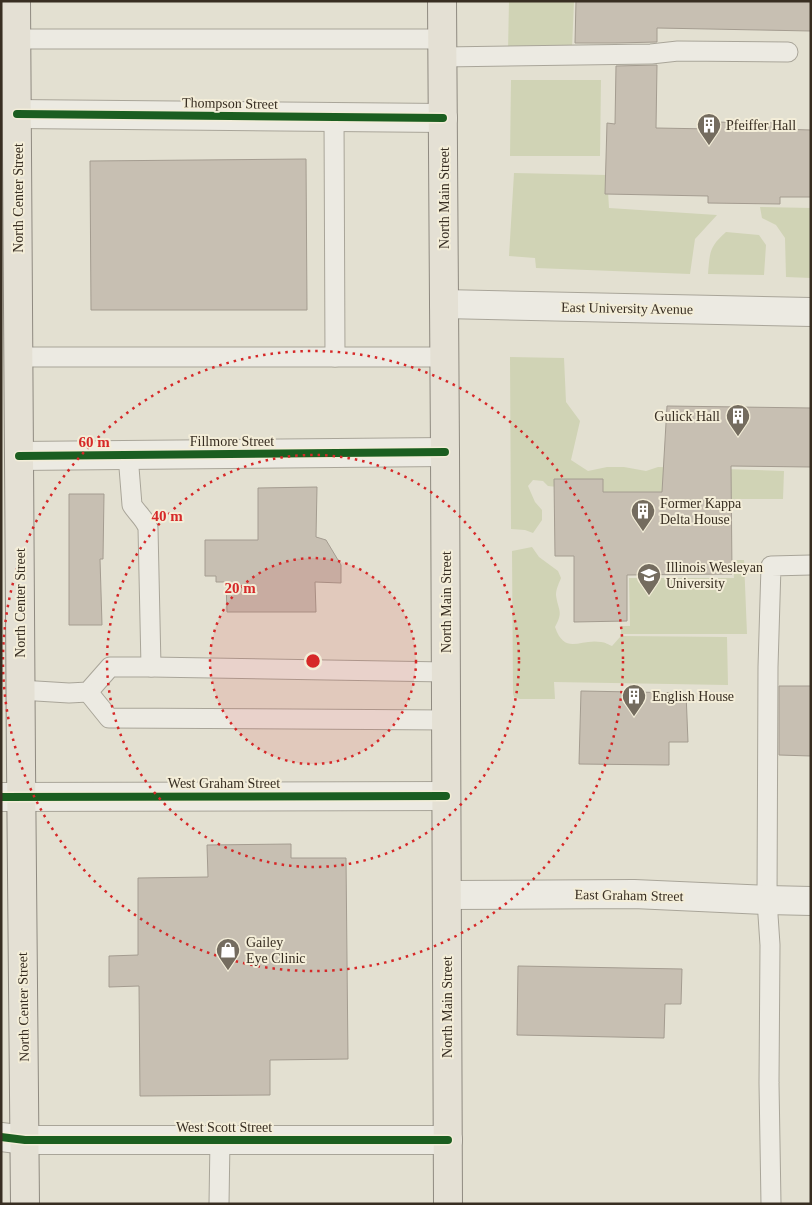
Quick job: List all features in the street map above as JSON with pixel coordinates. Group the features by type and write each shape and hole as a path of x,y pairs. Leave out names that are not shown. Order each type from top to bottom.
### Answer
{"main road":[{"name":"North Main Street","path":"442,1 448,1204"},
{"name":"North Center Street","path":"11,6 17,39 17,114 9,187 10,307 18,357 10,393 19,456 20,690 11,796 13,1139 25,1204"}],"street":[{"name":"Thompson Street","path":"17,114 443,118"},
{"name":"East University Avenue","path":"444,304 811,312"},
{"name":"Fillmore Street","path":"19,456 445,452"},
{"name":"West Graham Street","path":"11,796 446,796"},
{"name":"East Graham Street","path":"447,895 634,894 811,901"},
{"name":"West Scott Street","path":"13,1139 448,1140"}],"lane":[{"path":"17,39 651,54 678,51 788,52"},
{"path":"334,117 335,357"},
{"path":"18,357 444,357"},
{"path":"128,455 132,505 136,512 146,521 148,528 151,667"},
{"path":"771,1204 769,1092 770,945 767,900 768,666 771,566 811,565"},
{"path":"20,690 69,693 88,692 110,667 446,672"},
{"path":"88,692 108,718 446,720"},
{"path":"220,1140 220,1204"}],"green space":[{"path":"509,1 574,1 572,49 508,50"},
{"path":"511,80 601,80 600,156 510,156"},
{"path":"514,173 607,175 609,208 717,215 695,239 690,274 536,268 535,258 509,256"},
{"path":"760,207 811,208 811,278 786,277 785,238 776,225 762,218"},
{"path":"726,232 759,235 766,245 764,275 708,274 711,250"},
{"path":"510,357 564,358 566,402 580,421 571,460 588,471 607,467 624,467 646,471 658,467 784,471 783,499 727,499 603,492 548,486 543,481 533,480 528,486 535,502 542,510 542,520 533,533 525,530 511,529"},
{"path":"532,547 539,557 558,571 561,578 556,595 560,614 555,627 563,641 574,644 593,641 612,646 621,636 727,637 728,685 554,682 555,699 520,699 514,697 512,551"},
{"path":"733,560 744,560 747,634 621,634 621,626 630,626 629,578 734,578"}],"building":[{"path":"576,1 811,1 811,31 657,28 657,42 575,43"},
{"name":"Pfeiffer Hall","path":"657,65 656,128 712,129 712,122 777,123 777,129 811,130 811,197 780,197 780,204 708,203 708,196 605,194 607,123 615,124 616,66"},
{"path":"306,159 307,310 91,310 90,161"},
{"path":"667,406 811,408 811,467 731,466 732,574 627,575 627,621 574,622 574,556 555,556 554,479 603,479 603,492 662,492"},
{"path":"317,487 316,537 326,540 341,565 341,583 315,582 316,612 227,612 226,582 216,582 216,576 205,576 205,540 258,540 258,488"},
{"path":"69,494 104,494 103,559 100,559 102,625 69,625"},
{"path":"779,686 811,686 811,756 779,755"},
{"name":"English House","path":"581,691 686,693 688,742 669,742 669,765 579,764"},
{"name":"Gailey Eye Clinic","path":"291,844 291,858 346,858 348,1059 270,1060 270,1095 140,1096 139,986 109,987 109,956 138,955 138,878 208,877 207,845"},
{"path":"518,966 682,969 681,1004 665,1004 664,1038 517,1035"}],"cycle path":[{"path":"17,114 443,118"},
{"path":"19,456 445,452"},
{"path":"1,797 446,796"},
{"path":"1,1137 25,1140 448,1140"}],"place":[{"name":"Pfeiffer Hall","path":"709,146"},
{"name":"Gulick Hall","path":"738,437"},
{"name":"Former Kappa Delta House","path":"643,532"},
{"name":"Illinois Wesleyan University","path":"649,596"},
{"name":"English House","path":"634,717"},
{"name":"Gailey Eye Clinic","path":"228,971"}]}
